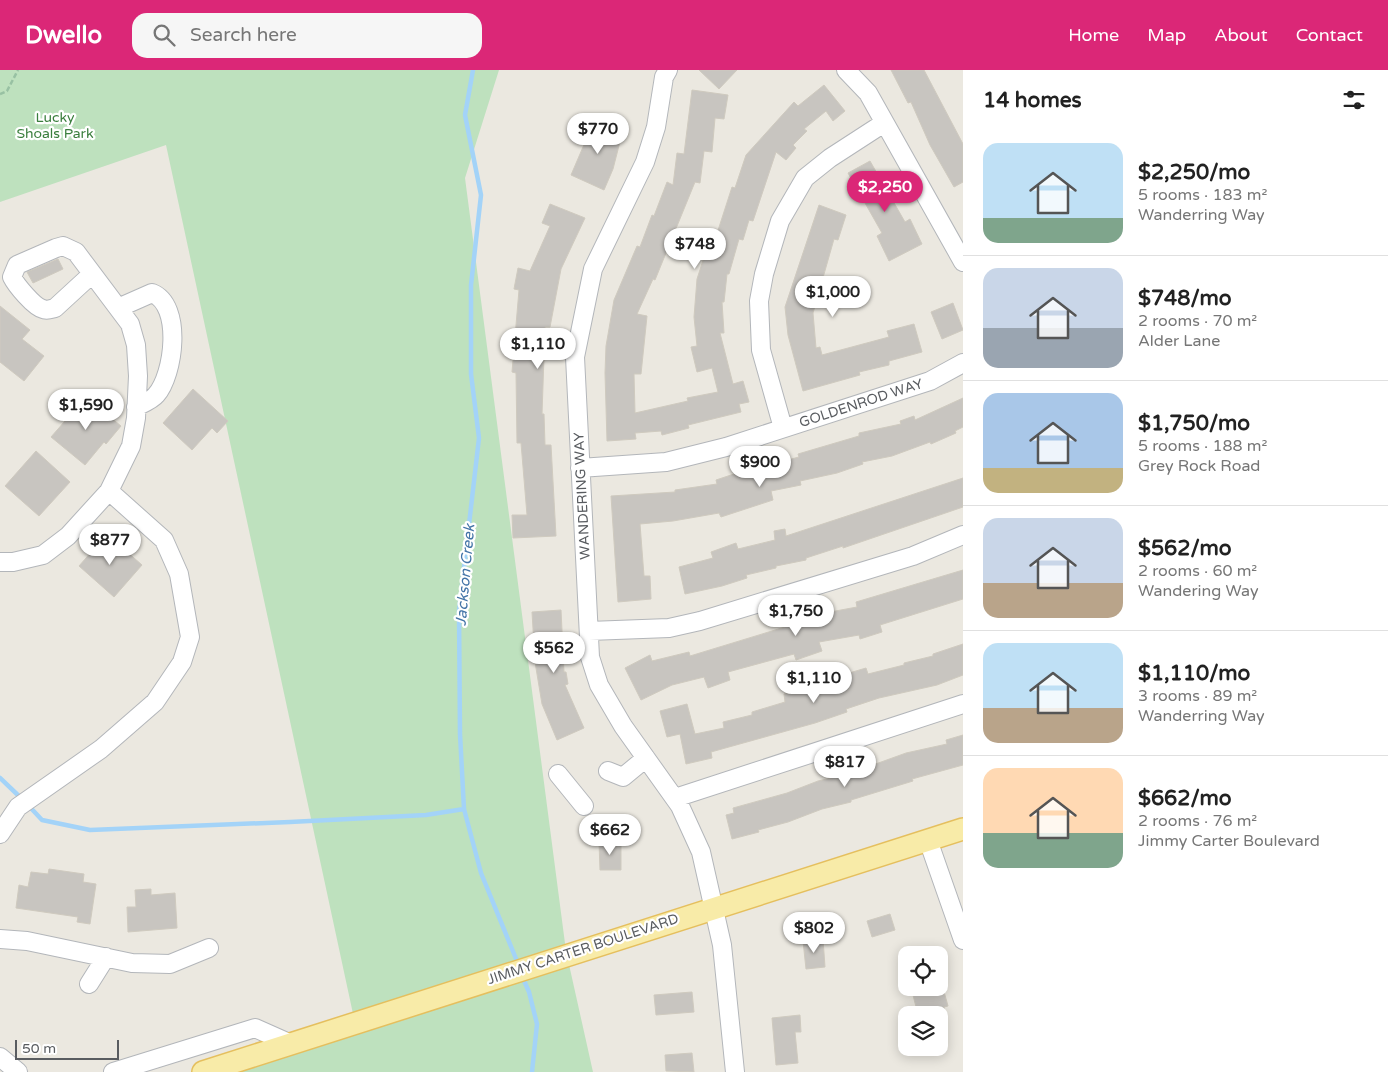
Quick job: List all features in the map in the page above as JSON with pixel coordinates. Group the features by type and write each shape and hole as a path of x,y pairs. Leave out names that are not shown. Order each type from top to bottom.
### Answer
{"main road":[{"name":"JIMMY CARTER BOULEVARD","path":"203,1072 516,970 963,829"}],"street":[{"name":"WANDERING WAY","path":"668,70 664,77 656,127 645,162 593,268 575,357 590,657 599,685 623,726 675,798 701,852 722,945 736,1072"},
{"path":"846,70 868,93 963,262"},
{"path":"783,428 761,350 759,301 764,274 780,221 805,178 830,158 884,123"},
{"path":"0,562 13,562 43,555 68,536 109,491 131,446 138,376 136,345 130,324 92,274"},
{"path":"118,308 152,293 163,302 170,319 173,338 167,377 155,396 136,407"},
{"name":"GOLDENROD WAY","path":"580,468 666,462 726,448 930,381 963,363"},
{"path":"0,834 18,806 101,750 155,702 182,662 190,637 179,574 164,540 109,491"},
{"path":"589,631 668,628 700,621 913,556 963,535"},
{"path":"675,798 963,704"},
{"path":"608,771 623,776 646,758"},
{"path":"558,774 584,806"},
{"path":"928,840 963,940"},
{"path":"0,939 27,941 132,962 170,964 209,948"},
{"path":"89,984 106,958"},
{"path":"113,1072 255,1028 291,1044"},
{"path":"0,1059 3,1072"},
{"path":"0,1059 18,1072"}],"path":[{"path":"0,94 7,91 18,70"}],"green space":[{"name":"Lucky Shoals Park","path":"0,70 499,70 465,178 566,951 593,1072 191,1072 355,1023 166,145 0,202"}],"building":[{"path":"699,70 737,70 719,89"},
{"path":"891,70 924,70 963,144 963,182 954,187 930,145 911,102 908,103"},
{"path":"824,85 845,111 833,121 826,111 804,129 807,131 793,145 796,148 786,160 776,152 753,221 749,220 743,240 739,239 729,274 727,274 724,302 722,302 724,333 720,333 733,384 743,381 749,402 739,404 741,412 688,425 689,428 662,435 661,431 635,433 636,439 607,441 606,346 614,300 637,246 640,247 652,215 654,216 667,182 673,185 677,153 684,154 692,90 728,95 724,119 715,118 712,152 704,151 700,183 695,182 655,280 653,279 637,314 647,316 641,374 634,374 635,413 688,401 687,398 718,392 712,368 697,372 691,347 697,346 694,317 697,279 707,248 712,249 732,187 735,188 746,155 794,102 798,106"},
{"path":"591,122 623,130 613,169 604,190 571,175 586,140"},
{"path":"870,161 905,222 910,219 922,244 889,261 877,236 882,233 848,173"},
{"path":"550,204 585,218 561,269 550,327 545,327 542,414 544,414 545,445 551,445 556,536 513,538 512,515 527,515 521,443 517,443 516,373 512,372 519,290 514,289 518,268 530,271 550,226 542,223"},
{"path":"819,205 846,215 838,240 834,239 813,313 816,348 820,347 822,355 889,337 887,331 914,324 922,352 889,361 889,365 859,372 860,375 803,391 788,335 785,307"},
{"path":"58,259 63,269 33,283 27,272"},
{"path":"953,303 963,330 942,339 931,312"},
{"path":"0,306 30,330 22,339 44,356 24,381 0,362"},
{"path":"193,389 228,421 217,433 212,428 192,450 163,423"},
{"path":"86,397 121,426 106,444 104,442 85,465 51,437"},
{"path":"963,398 963,427 955,431 956,433 931,444 930,442 892,456 862,462 863,464 837,473 800,481 801,485 771,491 773,500 721,517 719,513 673,521 640,524 644,576 650,576 651,599 618,602 611,496 675,492 675,490 717,484 716,480 799,457 798,454 859,436 859,433 901,424 900,421 914,416 915,420"},
{"path":"36,451 70,482 39,516 5,486"},
{"path":"963,478 963,507 843,548 843,546 806,558 806,560 776,566 776,568 746,575 747,578 722,586 685,594 679,567 713,558 711,552 736,543 738,549 775,540 774,531 785,529 786,536"},
{"path":"107,534 142,565 114,597 79,566"},
{"path":"963,570 963,599 880,625 882,632 860,639 859,635 819,642 822,651 796,660 794,654 728,672 730,680 708,688 704,677 672,685 641,700 625,668 650,655 652,661 689,652 690,656 785,627 784,625 814,615 857,607 856,602"},
{"path":"561,610 564,672 566,672 568,684 565,685 584,728 557,740 542,704 535,662 532,612"},
{"path":"963,644 963,675 937,685 879,698 846,709 847,712 815,723 711,752 712,758 686,764 680,734 667,737 660,711 687,704 695,734 724,728 723,722 752,715 752,712 785,702 784,694 810,688 809,685 866,668 868,674 904,665 904,663 933,656 933,654"},
{"path":"963,735 963,765 912,779 913,781 851,800 851,802 822,809 788,822 758,830 759,832 732,839 726,815 734,813 733,808 787,793 818,781 848,774 906,753 947,744 946,740"},
{"path":"599,842 621,842 621,870 600,870"},
{"path":"49,869 84,874 83,882 96,884 90,924 77,922 78,917 16,908 19,885 28,887 31,872 48,874"},
{"path":"151,889 151,895 175,893 177,928 128,932 127,907 136,907 135,890"},
{"path":"890,914 895,930 872,937 867,921"},
{"path":"823,939 825,967 806,969 803,941"},
{"path":"692,992 694,1012 656,1015 654,995"},
{"path":"913,996 945,996 948,1006 916,1006"},
{"path":"800,1015 801,1032 795,1032 798,1063 776,1065 772,1018"},
{"path":"692,1053 694,1072 666,1071 665,1055"}],"waterway":[{"name":"Jackson Creek","path":"473,70 465,115 481,195 471,285 471,374 479,438 459,611 460,734 464,809 481,873 519,966"},
{"path":"0,778 22,799"},
{"path":"28,805 42,820 90,830 426,815 464,809"},
{"name":"Jackson Creek","path":"522,976 529,992 537,1024 532,1072"}]}
